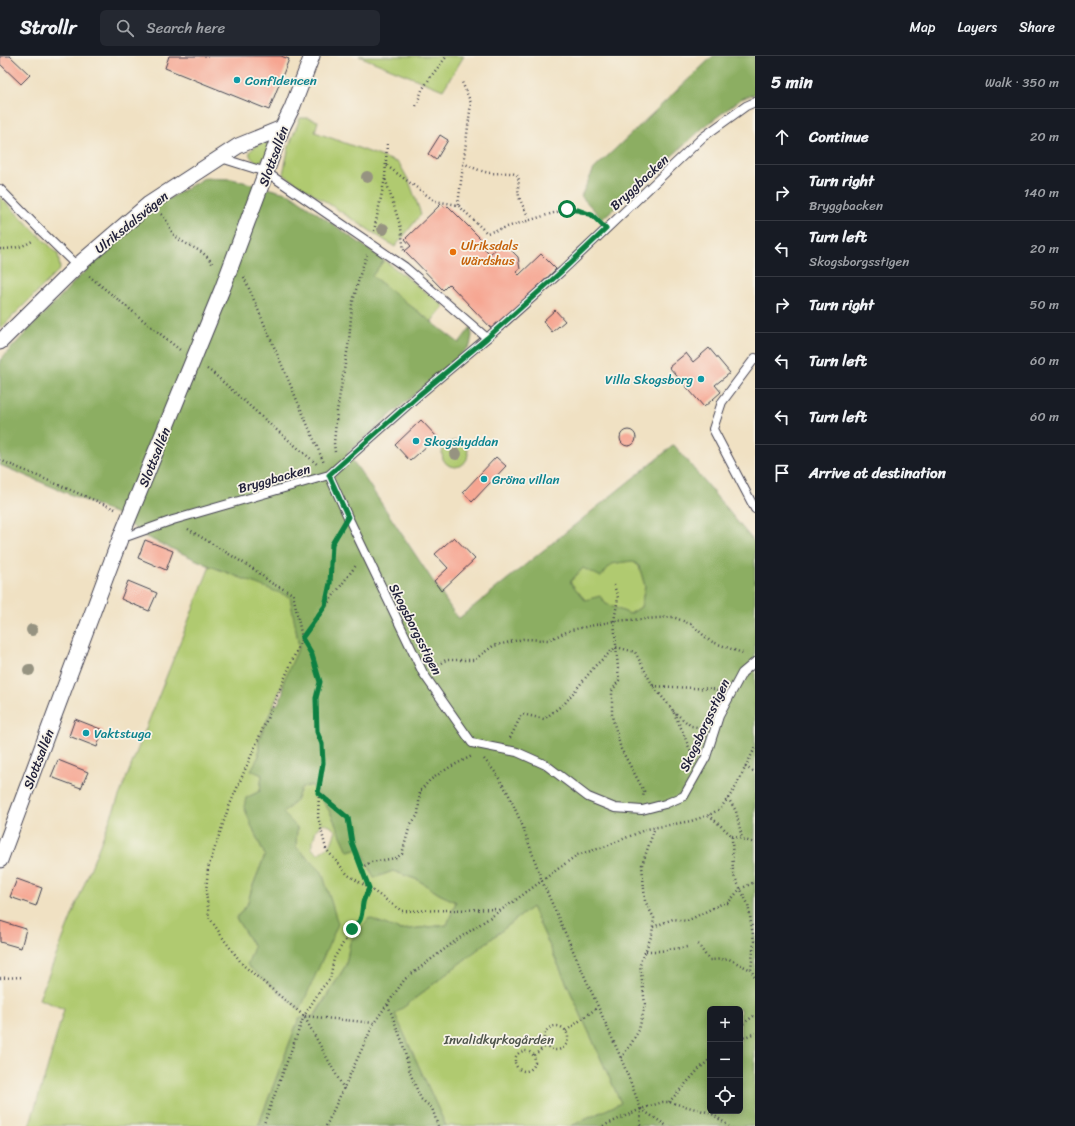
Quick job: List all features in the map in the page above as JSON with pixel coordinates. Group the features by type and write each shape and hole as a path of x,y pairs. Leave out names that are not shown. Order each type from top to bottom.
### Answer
{"street":[{"name":"Slottsallén","path":"0,860 120,539 223,287 282,128 292,108 312,56"},
{"name":"Ulriksdalsvägen","path":"0,342 77,266 149,204 238,146 282,128"}],"lane":[{"name":"Bryggbacken","path":"120,539 173,520 329,475 562,271 703,137 746,106 755,102"},
{"path":"221,158 266,172 371,243 405,267 487,338"},
{"path":"0,189 43,234 77,266"},
{"path":"755,358 722,402 713,429 755,509"},
{"name":"Skogsborgsstigen","path":"329,475 423,673 472,743 517,752 546,765 588,797 615,808 642,810 664,804 684,796 706,757 719,716 729,697 742,673 755,662"}],"path":[{"path":"416,106 422,90 448,56"},
{"path":"458,205 471,103 462,82"},
{"path":"337,469 334,443 349,341 352,305 361,271 371,243 387,166 387,144"},
{"path":"463,163 478,170 490,173 502,174 511,172 517,175 520,180 518,188 519,197 530,220"},
{"path":"387,166 435,201 458,205 487,233 567,209 578,210 592,215 606,229"},
{"path":"385,178 401,228 405,267"},
{"path":"149,204 166,218 173,234 183,242 210,258 223,287"},
{"path":"0,249 12,249 23,246 43,234"},
{"path":"235,256 329,475"},
{"path":"77,266 193,361 213,373 329,475"},
{"path":"0,460 130,515"},
{"path":"325,606 330,583 332,544 348,517"},
{"path":"173,520 255,570 271,583 293,594 302,638 312,655 320,682 316,698 317,732 322,744 323,763 318,793 318,817 326,849 348,875 402,911 502,909"},
{"path":"344,1089 304,1016 243,965 224,941 209,917 206,892 208,868 228,809 302,638 366,552"},
{"path":"614,586 618,598 614,621 619,680 612,692 612,716 622,750 644,792 642,810"},
{"path":"423,673 446,660 474,660 493,646 523,639 548,640 571,630 614,621 673,617 691,624 710,641 748,655"},
{"path":"616,647 635,652 653,686 672,709 690,726 714,730"},
{"path":"505,750 522,714 544,719 566,703 596,664 616,647"},
{"path":"653,686 714,689 729,697"},
{"path":"672,709 698,771"},
{"path":"472,743 495,772 508,792 523,826 542,881 621,1058 641,1109 640,1126"},
{"path":"326,1126 374,1023 405,979 458,939 577,855 647,829 691,821 709,815 720,809 734,790 755,748"},
{"path":"361,868 371,862 396,858 402,854 410,825 418,815 420,791 430,780 450,767 480,753"},
{"path":"746,767 755,772"},
{"path":"263,1126 304,1016 321,989 330,979 334,958 362,916 363,903 369,888 352,843 348,818 318,793"},
{"path":"728,798 736,811 742,839"},
{"path":"709,815 732,836 755,843"},
{"path":"621,1058 631,1044 638,1030 644,1004 640,965 652,934 654,918 645,901 642,865 655,827"},
{"path":"732,836 733,874 748,904 754,941 751,970"},
{"path":"653,928 673,919 687,921 723,903 728,903 740,889 755,882"},
{"path":"698,944 709,960 728,959 751,970 755,977"},
{"path":"646,950 660,951 687,947"},
{"path":"0,978 24,977"},
{"path":"387,1004 402,1041 410,1073 421,1099 432,1108 438,1126"},
{"path":"566,1031 598,1007"},
{"path":"743,1024 755,1015"},
{"path":"304,1016 374,1023"},
{"path":"552,1026 560,1026 566,1031 569,1037 565,1047 555,1051 546,1046 544,1034 549,1028 552,1026"},
{"path":"743,1038 755,1033"},
{"path":"534,1054 546,1046"},
{"path":"525,1050 534,1054 536,1061 531,1070 524,1071 516,1065 515,1058 519,1053 525,1050"},
{"path":"669,1102 707,1061"},
{"path":"603,1126 641,1109 663,1102 669,1102 711,1113 729,1126"},
{"path":"641,1109 667,1126"}],"green space":[{"path":"359,56 464,56 443,90"},
{"path":"713,56 755,56 755,94 741,99 704,127 602,219 581,196 594,169"},
{"path":"300,118 318,121 315,132 399,163 409,181 421,214 395,247 283,174 289,146"},
{"path":"271,140 266,157 256,162 251,158 250,154 253,148"},
{"path":"204,178 232,179 290,194 384,260 372,276 459,343 471,327 472,336 470,346 347,453 458,619 674,445 755,543 755,1126 571,1126 621,1103 532,907 395,1014 446,1126 258,1126 299,1018 315,1016 346,965 350,942 369,918 400,930 447,925 456,902 439,894 418,880 393,871 374,878 361,848 348,851 330,812 312,785 301,788 296,801 283,813 297,827 296,847 322,872 338,924 300,1010 247,965 254,947 236,918 247,905 265,855 244,807 246,798 260,791 262,775 251,770 259,756 259,739 273,706 278,704 283,693 284,680 299,647 290,597 210,566 146,537 117,514 0,465 0,360 79,277 153,208","holes":["632,561 639,566 645,586 641,607 630,614 606,604 600,596 585,600 570,582 583,568 601,577 611,564"]},
{"path":"0,197 58,254 60,269 0,329"},
{"path":"384,260 444,306 431,322 372,276"},
{"path":"455,441 464,445 468,454 464,463 455,467 446,463 442,454 446,445"},
{"path":"632,560 639,566 645,586 641,607 630,614 606,604 585,600 570,582 583,568"},
{"path":"210,566 290,596 299,647 259,739 259,756 252,770 262,775 260,791 246,798 254,832 265,855 247,905 236,918 254,947 322,872 296,847 297,827 283,813 296,801 301,788 312,785 330,812 348,850 361,847 374,878 393,871 418,880 439,894 456,902 447,925 400,930 350,942 346,965 314,1016 299,1018 258,1126 29,1126 64,1009 39,999","holes":["322,823 330,826 336,831 331,844 318,854 311,848 316,830"]},
{"name":"Invalidkyrkogården","path":"532,907 621,1103 571,1126 446,1126 395,1014"}],"building":[{"path":"0,56 10,56 30,75 21,84 0,64"},
{"name":"Confidencen","path":"169,56 281,56 289,59 269,110 165,68"},
{"path":"440,135 448,140 436,160 428,154"},
{"path":"441,204 446,208 448,206 486,244 483,247 490,254 498,247 510,249 518,257 520,269 516,272 519,275 541,254 556,269 493,330 449,284 443,290 405,251 411,246 405,239"},
{"path":"555,310 565,321 552,332 543,321"},
{"name":"Villa Skogsborg","path":"709,348 730,373 715,385 721,392 704,407 669,367 686,353 693,362"},
{"name":"Skogshyddan","path":"421,420 437,437 410,461 395,445"},
{"path":"625,430 631,430 636,435 634,444 631,446 625,446 620,441 620,435"},
{"name":"Gröna villan","path":"496,457 506,466 472,502 463,492"},
{"path":"454,537 475,559 441,591 434,581 448,568 435,554"},
{"path":"145,540 173,551 166,570 138,558"},
{"path":"128,581 157,593 149,611 121,599"},
{"name":"Vaktstuga","path":"75,719 103,730 97,747 69,736"},
{"path":"58,760 88,772 81,788 51,777"},
{"path":"17,879 42,888 36,906 10,897"},
{"path":"0,921 26,929 21,948 0,942"}],"place":[{"name":"Confidencen","path":"237,80"},
{"name":"Ulriksdals Wärdshus","path":"453,252"},
{"name":"Villa Skogsborg","path":"701,379"},
{"name":"Skogshyddan","path":"416,441"},
{"name":"Gröna villan","path":"484,479"},
{"name":"Vaktstuga","path":"86,733"}],"route":[{"path":"352,929 357,925 362,916 363,903 369,888 352,843 348,818 318,793 323,763 322,744 317,732 316,698 320,682 312,655 302,638 325,606 330,583 332,544 348,517 329,475 419,395 487,338 562,271 606,229 592,215 578,210 567,209"}]}
